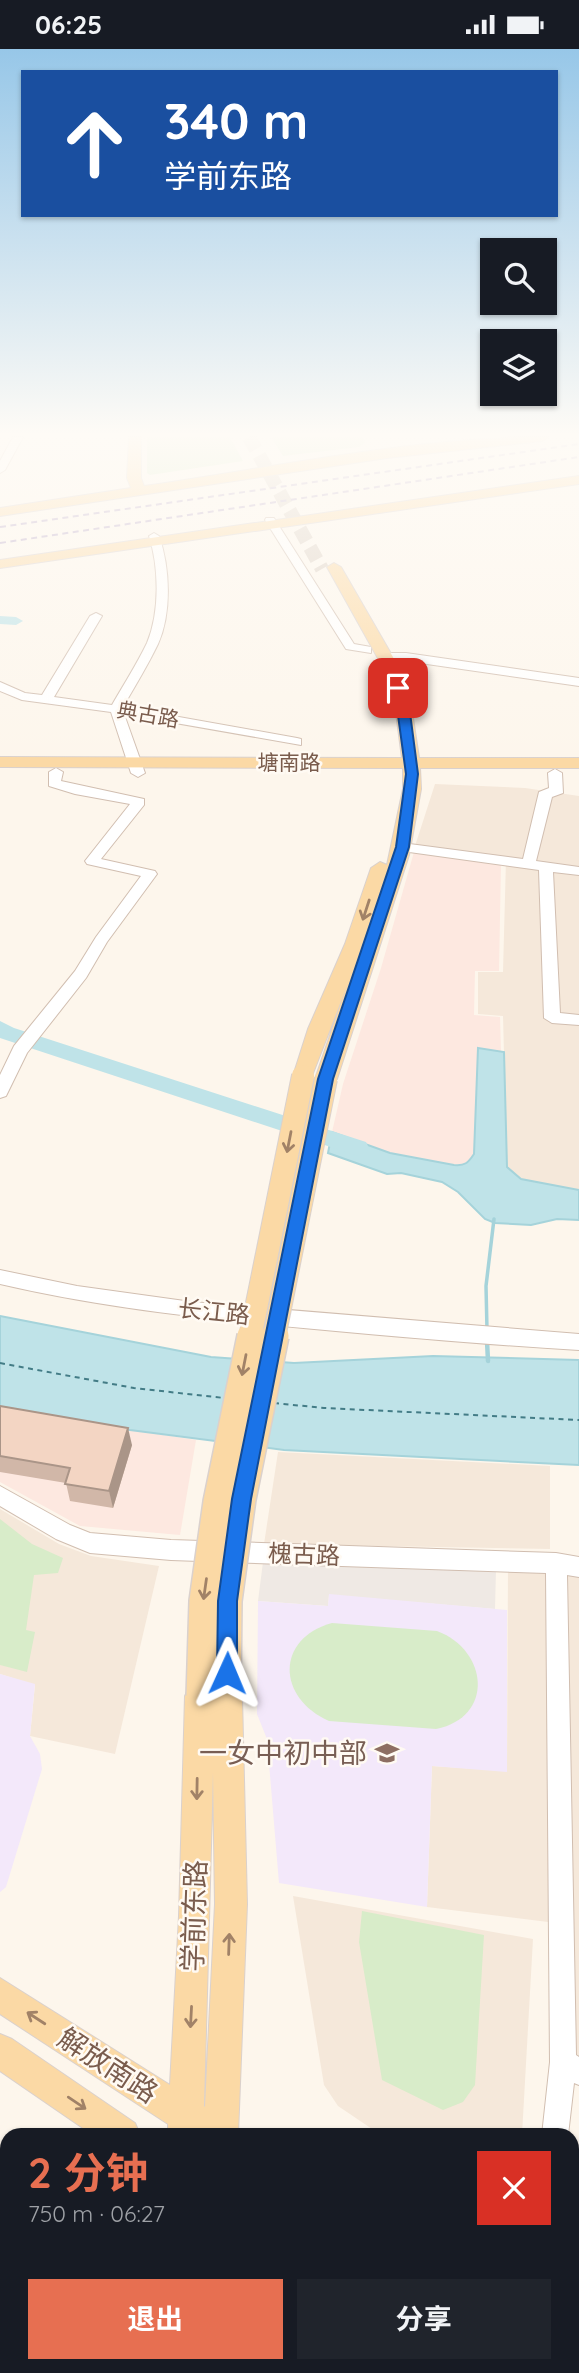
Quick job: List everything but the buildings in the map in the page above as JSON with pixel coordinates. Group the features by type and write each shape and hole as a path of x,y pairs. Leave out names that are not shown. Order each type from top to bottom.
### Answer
{"main road":[{"path":"0,561 110,545"},
{"path":"213,1697 242,1499 314,1077 318,1029 355,944 385,853 407,771 379,672 328,568 386,657 403,705 407,771 402,847 314,1077"},
{"name":"塘南路","path":"0,762 136,767 579,773"},
{"name":"塘南路","path":"407,771 579,763"},
{"name":"塘南路","path":"0,771 56,772 136,767"},
{"name":"学前东路","path":"186,2125 195,1916 213,1697"},
{"name":"学前东路","path":"213,1697 231,1904 219,2128"},
{"name":"解放南路","path":"0,1995 186,2125"},
{"name":"解放南路","path":"0,2052 113,2128"}],"street":[{"path":"136,767 116,709 157,631 160,617 161,557 157,545"},
{"path":"286,545 350,646 367,650"},
{"path":"46,699 96,616"},
{"path":"386,657 406,657 579,682"},
{"name":"典古路","path":"0,687 22,696 116,709 297,741"},
{"path":"0,1092 20,1050 81,974 150,874 92,861 139,802 54,783 56,772"},
{"path":"528,865 546,792 556,793 555,773"},
{"path":"402,847 579,871"},
{"path":"547,867 552,1018 579,1020"},
{"name":"长江路","path":"0,1277 130,1302 472,1336 579,1342"},
{"name":"槐古路","path":"0,1495 63,1532 90,1543 171,1550 568,1565"},
{"path":"557,2128 571,2067 568,1565"}],"shaded area":[{"path":"435,784 525,788 579,796 579,1190 521,1179 507,1167 503,1016 478,1014 478,972 503,972 506,859 415,846"},
{"path":"414,852 501,864 499,971 475,971 474,1015 500,1017 501,1052 478,1048 474,1154 463,1166 390,1153 332,1132 343,1084 381,968"},
{"path":"0,1410 196,1440 180,1535 80,1526 0,1482"},
{"path":"278,1452 550,1466 550,1549 264,1544"},
{"path":"0,1509 59,1544 91,1556 159,1566 115,1754 30,1736 35,1685 0,1674"},
{"path":"263,1562 496,1570 495,1609 329,1595 328,1606 258,1601"},
{"path":"508,1564 579,1572 579,2062 574,2059 572,1925 427,1907 432,1766 507,1771"},
{"name":"一女中初中部","path":"329,1594 507,1610 507,1772 432,1766 427,1907 279,1883 267,1739 257,1714 258,1601 328,1606"},
{"path":"0,1674 35,1684 30,1736 40,1754 42,1769 6,1887 0,1892"},
{"path":"293,1896 533,1939 522,2128 371,2128 338,2106 324,2085"}],"green space":[{"path":"0,1519 32,1544 63,1558 58,1573 34,1575 26,1630 35,1632 27,1672 0,1665"},
{"path":"332,1623 437,1631 454,1640 467,1653 475,1667 478,1683 476,1698 468,1711 455,1722 436,1729 329,1721 312,1711 300,1698 292,1684 290,1669 292,1655 300,1642 313,1631"},
{"path":"362,1911 484,1935 475,2085 463,2102 443,2110 382,2080 359,1942"}],"water":[{"path":"478,1048 504,1052 507,1167 521,1179 579,1190 579,1220 557,1219 531,1225 495,1223 485,1219 458,1192 442,1182 401,1173 387,1174 328,1153 332,1132 390,1153 454,1165 466,1163 474,1154"},
{"path":"0,1316 211,1357 294,1363 433,1356 579,1360 579,1465 284,1450 130,1430 0,1408"}],"waterway":[{"path":"0,620 16,621"},
{"path":"0,1028 7,1033 358,1148"},
{"path":"487,1330 486,1286 494,1219"},
{"path":"487,1341 488,1361"}],"ferry route":[{"path":"0,1363 134,1388 224,1398"},
{"path":"274,1403 324,1408 579,1420"}],"tunnel":[{"path":"309,545 322,569"}],"place":[{"name":"一女中初中部","path":"387,1753"}],"route":[{"path":"227,1673 228,1601 242,1499 326,1079 402,847 412,774 403,705 398,688"}]}
